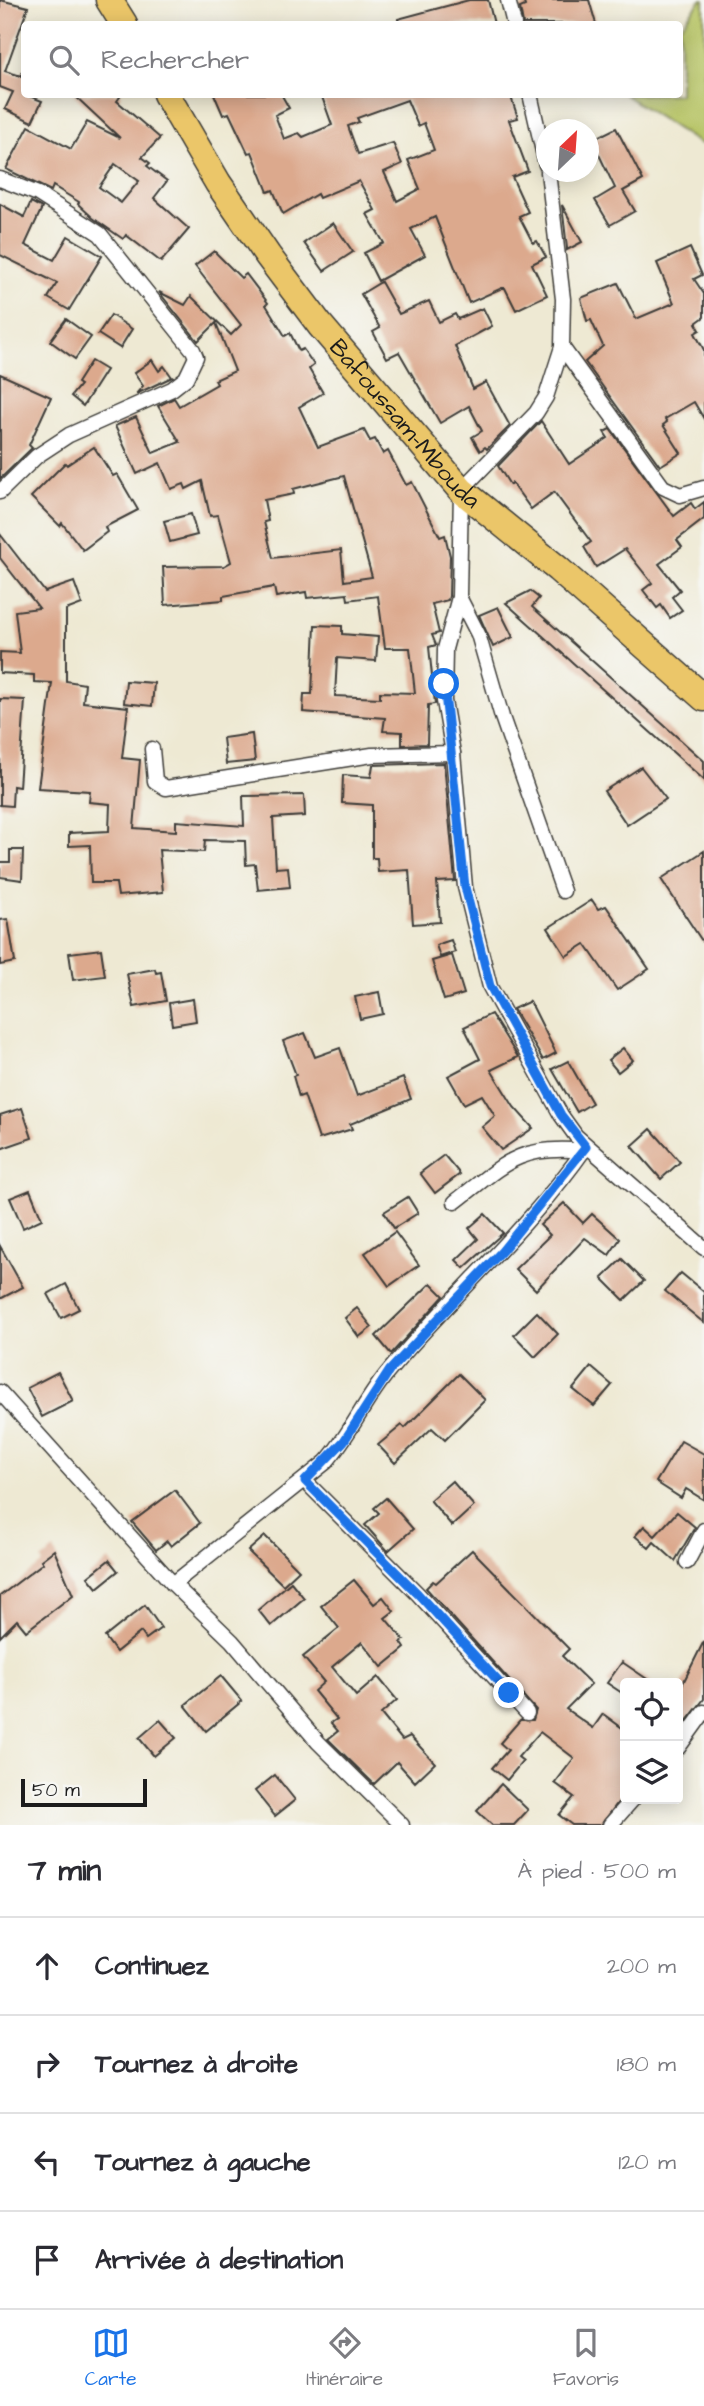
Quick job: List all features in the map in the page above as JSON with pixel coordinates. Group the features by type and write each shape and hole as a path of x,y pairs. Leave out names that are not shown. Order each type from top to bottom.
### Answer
{"highway":[{"path":"109,0 122,21"},
{"name":"Bafoussam-Mbouda","path":"168,98 218,183 268,256 320,325 461,490 558,569 704,698"}],"street":[{"path":"508,0 513,21"},
{"path":"531,98 536,119"},
{"path":"0,178 38,194 100,234 193,350 195,357 186,378 172,389 69,435 37,456 0,492"},
{"path":"549,182 563,299 562,346 546,397 536,414 461,490 460,597 445,649 444,701 453,752 465,887 490,986 561,1115 585,1149 704,1248"},
{"path":"562,346 663,487 680,495 704,488"},
{"path":"460,597 478,634 502,717 563,891"},
{"path":"152,749 155,781 166,788 372,755 453,752"},
{"path":"455,1202 511,1159 544,1150 585,1149"},
{"path":"173,1584 305,1481 344,1441 390,1370 502,1251 585,1149"},
{"path":"0,1392 173,1584 232,1641 318,1742 402,1825"},
{"path":"305,1481 418,1594 527,1713"},
{"path":"687,1562 704,1530"},
{"path":"683,1741 704,1713"},
{"path":"610,1825 629,1804"}],"green space":[{"path":"701,0 704,0 704,142 700,144 630,98 683,98 683,23"}],"building":[{"path":"0,0 28,7 5,71 21,76 21,98 42,101 32,122 5,109 13,92 0,87"},
{"path":"469,0 488,0 493,21 398,21"},
{"path":"523,0 589,0 595,21 522,21 520,8 525,6"},
{"path":"77,98 119,98 117,101 160,138 142,157 150,163 147,166 167,181 154,198 189,229 161,262 126,235 123,239 93,218 79,202 53,186 51,191 6,169 29,126 71,149 87,122 120,138","holes":["115,164 139,181 121,203 99,187"]},
{"path":"216,98 283,98 289,108 275,115 284,139 299,133 303,137 332,125 322,98 511,98 518,118 509,120 528,171 512,177 528,212 519,216 533,243 537,241 546,257 532,264 547,295 516,310 505,288 469,303 435,217 411,229 425,255 378,281 364,253 384,243 367,214 375,210 359,181 319,198 317,194 283,214 273,190 268,192 252,152 248,153 229,113 223,115","holes":["407,100 418,126 424,123 434,150 408,160 420,189 397,201 384,172 402,164 393,143 358,154 348,126 359,122 357,118"]},
{"path":"616,128 643,180 623,191 635,211 610,225 595,200 615,188 599,155 599,136"},
{"path":"31,202 42,208 25,245 54,260 68,236 102,256 69,310 48,298 57,283 0,255 0,204 24,217"},
{"path":"562,205 582,242 567,250 567,248"},
{"path":"333,223 353,252 324,271 304,243"},
{"path":"690,248 702,275 694,279 704,294 704,317 696,323 700,330 695,333 704,350 704,419 694,402 665,419 667,422 663,425 681,453 660,466 585,362 603,346 591,320 587,321 581,298 618,283 636,319 674,303 657,263"},
{"path":"214,251 241,278 246,274 268,303 266,305 285,336 290,333 299,351 303,349 314,365 309,369 323,393 299,407 318,447 364,430 370,441 375,439 383,454 388,451 406,485 412,482 440,537 445,535 450,556 449,596 448,600 432,604 439,633 432,635 436,645 429,647 435,704 428,705 427,744 402,745 402,732 383,731 385,718 303,712 304,694 312,694 315,625 342,626 342,634 378,637 376,661 337,658 335,696 380,698 380,692 415,693 410,648 385,648 378,596 348,600 347,594 307,598 306,592 276,597 274,587 223,596 223,600 165,605 163,567 224,566 231,562 218,515 210,516 202,481 186,489 184,484 171,489 160,463 137,474 115,426 136,417 153,453 180,442 158,406 174,398 179,406 217,384 215,380 235,371 216,323 198,341 159,292 185,305 191,296 231,335 241,325 195,266","holes":["344,476 372,577 344,581 341,550 273,558 264,522 268,521 264,500 294,494 293,489"]},
{"path":"381,282 399,314 429,301 439,322 455,314 458,319 483,308 492,326 455,346 473,389 486,382 510,426 487,449 485,447 480,451 472,437 482,431 469,406 440,423 399,352 387,358 373,332 380,328 361,294"},
{"path":"111,315 132,329 120,348 98,334"},
{"path":"66,319 91,337 75,359 50,341"},
{"path":"152,360 159,371 164,366 172,377 136,394 143,386 134,373"},
{"path":"91,361 106,370 83,406 71,396 80,385 77,383"},
{"path":"0,374 51,397 29,445 32,448 0,479"},
{"path":"541,421 569,464 608,438 604,432 610,429 674,516 691,503 695,509 704,502 704,519 677,540 682,547 659,564 680,590 672,597 682,610 670,618 661,605 657,608 643,590 652,583 625,549 596,567 584,547 591,542 554,492 531,509 512,483 510,485 498,466"},
{"path":"94,447 113,476 117,474 138,510 105,527 107,532 83,550 62,523 60,526 31,497 65,463 67,465"},
{"path":"191,514 197,535 170,542 164,521"},
{"path":"0,534 45,592 74,582 82,604 66,610 66,681 85,684 83,702 128,707 122,758 140,760 134,828 176,831 176,821 244,826 243,796 304,795 305,816 273,818 276,868 288,867 290,887 258,890 255,864 246,865 245,841 205,840 204,852 159,850 163,892 118,896 116,883 91,883 90,845 69,846 69,833 109,831 110,804 89,802 90,791 38,788 52,683 34,682 34,675 0,673 0,652 20,653 15,611 39,608 0,558"},
{"path":"530,591 539,598 532,607 704,761 704,780 506,603"},
{"path":"498,607 513,637 493,647 479,615"},
{"path":"126,681 154,683 152,706 124,703"},
{"path":"0,699 25,700 19,787 13,786 12,806 0,805"},
{"path":"252,734 255,761 226,764 223,738"},
{"path":"444,763 455,881 437,882 440,922 413,924 409,870 378,872 377,858 372,858 372,805 342,803 343,775 371,777 373,765"},
{"path":"641,767 666,799 627,825 604,791"},
{"path":"10,850 23,850 22,880 0,877 0,862 10,862"},
{"path":"704,851 704,944 661,879"},
{"path":"592,900 598,909 606,906 649,969 617,990 585,944 566,956 548,928"},
{"path":"8,919 15,962 0,965 0,920"},
{"path":"451,940 455,952 440,957 436,945"},
{"path":"101,949 105,976 73,980 69,953"},
{"path":"452,955 464,994 444,1000 432,961"},
{"path":"155,969 156,973 161,972 166,1001 134,1007 127,974"},
{"path":"379,992 383,1014 360,1019 355,997"},
{"path":"193,999 196,1021 172,1025 169,1003"},
{"path":"530,1001 556,1053 543,1060 513,1009"},
{"path":"491,1014 518,1057 491,1070 514,1107 533,1128 501,1150 482,1127 495,1116 482,1095 464,1104 448,1076 480,1059 464,1027"},
{"path":"305,1033 315,1057 340,1048 357,1096 403,1078 411,1099 350,1124 352,1129 319,1139 304,1095 299,1097 293,1076 296,1075 283,1041"},
{"path":"623,1048 633,1060 618,1072 608,1060"},
{"path":"568,1061 592,1103 577,1112 552,1069"},
{"path":"22,1108 32,1138 0,1149 0,1115"},
{"path":"651,1129 680,1162 661,1179 632,1146"},
{"path":"444,1155 460,1174 435,1193 420,1173"},
{"path":"30,1190 42,1219 23,1228 10,1198"},
{"path":"408,1197 418,1213 394,1228 384,1212"},
{"path":"564,1203 583,1223 592,1214 620,1239 609,1255 585,1238 536,1290 515,1269 550,1235 540,1225"},
{"path":"485,1214 503,1233 464,1268 456,1260 478,1239 469,1228"},
{"path":"395,1232 419,1265 389,1286 365,1253"},
{"path":"0,1246 23,1287 0,1299"},
{"path":"622,1259 644,1281 624,1300 602,1278"},
{"path":"681,1273 704,1292 704,1323 665,1291"},
{"path":"431,1283 444,1296 391,1354 376,1336"},
{"path":"66,1284 79,1309 61,1318 48,1294"},
{"path":"357,1308 372,1327 359,1337 345,1318"},
{"path":"537,1312 558,1334 535,1357 514,1335"},
{"path":"591,1367 612,1385 594,1406 573,1389"},
{"path":"58,1372 73,1401 42,1417 27,1388"},
{"path":"459,1374 485,1400 445,1440 432,1428 395,1463 378,1445 402,1425 405,1428"},
{"path":"681,1441 704,1454 704,1500 686,1489 681,1498 656,1482"},
{"path":"452,1481 474,1506 452,1526 430,1500"},
{"path":"175,1490 200,1523 171,1546 167,1541 156,1550 132,1522"},
{"path":"386,1498 413,1529 388,1551 365,1525 379,1513 374,1508"},
{"path":"677,1512 695,1527 675,1561 654,1542 649,1548 635,1536 644,1526 655,1536"},
{"path":"265,1536 299,1570 283,1585 248,1551"},
{"path":"54,1550 73,1595 26,1631 17,1620 0,1637 0,1596 43,1563 41,1560"},
{"path":"472,1550 569,1649 562,1656 591,1684 566,1709 593,1728 603,1714 620,1726 620,1800 601,1825 572,1825 559,1815 574,1797 555,1783 574,1758 540,1732 518,1757 523,1761 507,1780 492,1768 508,1750 500,1743 520,1720 533,1720 536,1710 426,1588 433,1581 436,1583"},
{"path":"109,1560 118,1571 97,1588 88,1577"},
{"path":"354,1580 374,1604 383,1597 394,1611 385,1618 404,1640 401,1642 405,1648 382,1667 362,1642 332,1667 356,1696 378,1677 397,1700 381,1714 402,1740 410,1736 435,1763 415,1782 397,1762 374,1784 328,1739 338,1731 331,1723 337,1719 314,1691 324,1682 303,1657 339,1628 321,1606"},
{"path":"291,1582 304,1598 271,1626 258,1610"},
{"path":"145,1605 161,1628 146,1639 141,1632 116,1652 105,1637"},
{"path":"704,1641 704,1699 683,1726 683,1683"},
{"path":"622,1662 646,1678 620,1678 620,1692 607,1683"},
{"path":"221,1676 242,1701 206,1731 185,1705"},
{"path":"160,1720 176,1738 154,1756 139,1738"},
{"path":"275,1775 295,1800 275,1816 255,1791"},
{"path":"501,1784 528,1810 514,1825 492,1825 477,1811"}],"route":[{"path":"444,684 465,887 490,986 561,1115 586,1147 502,1251 477,1274 390,1370 373,1392 344,1441 305,1481 418,1594 509,1693"}]}
